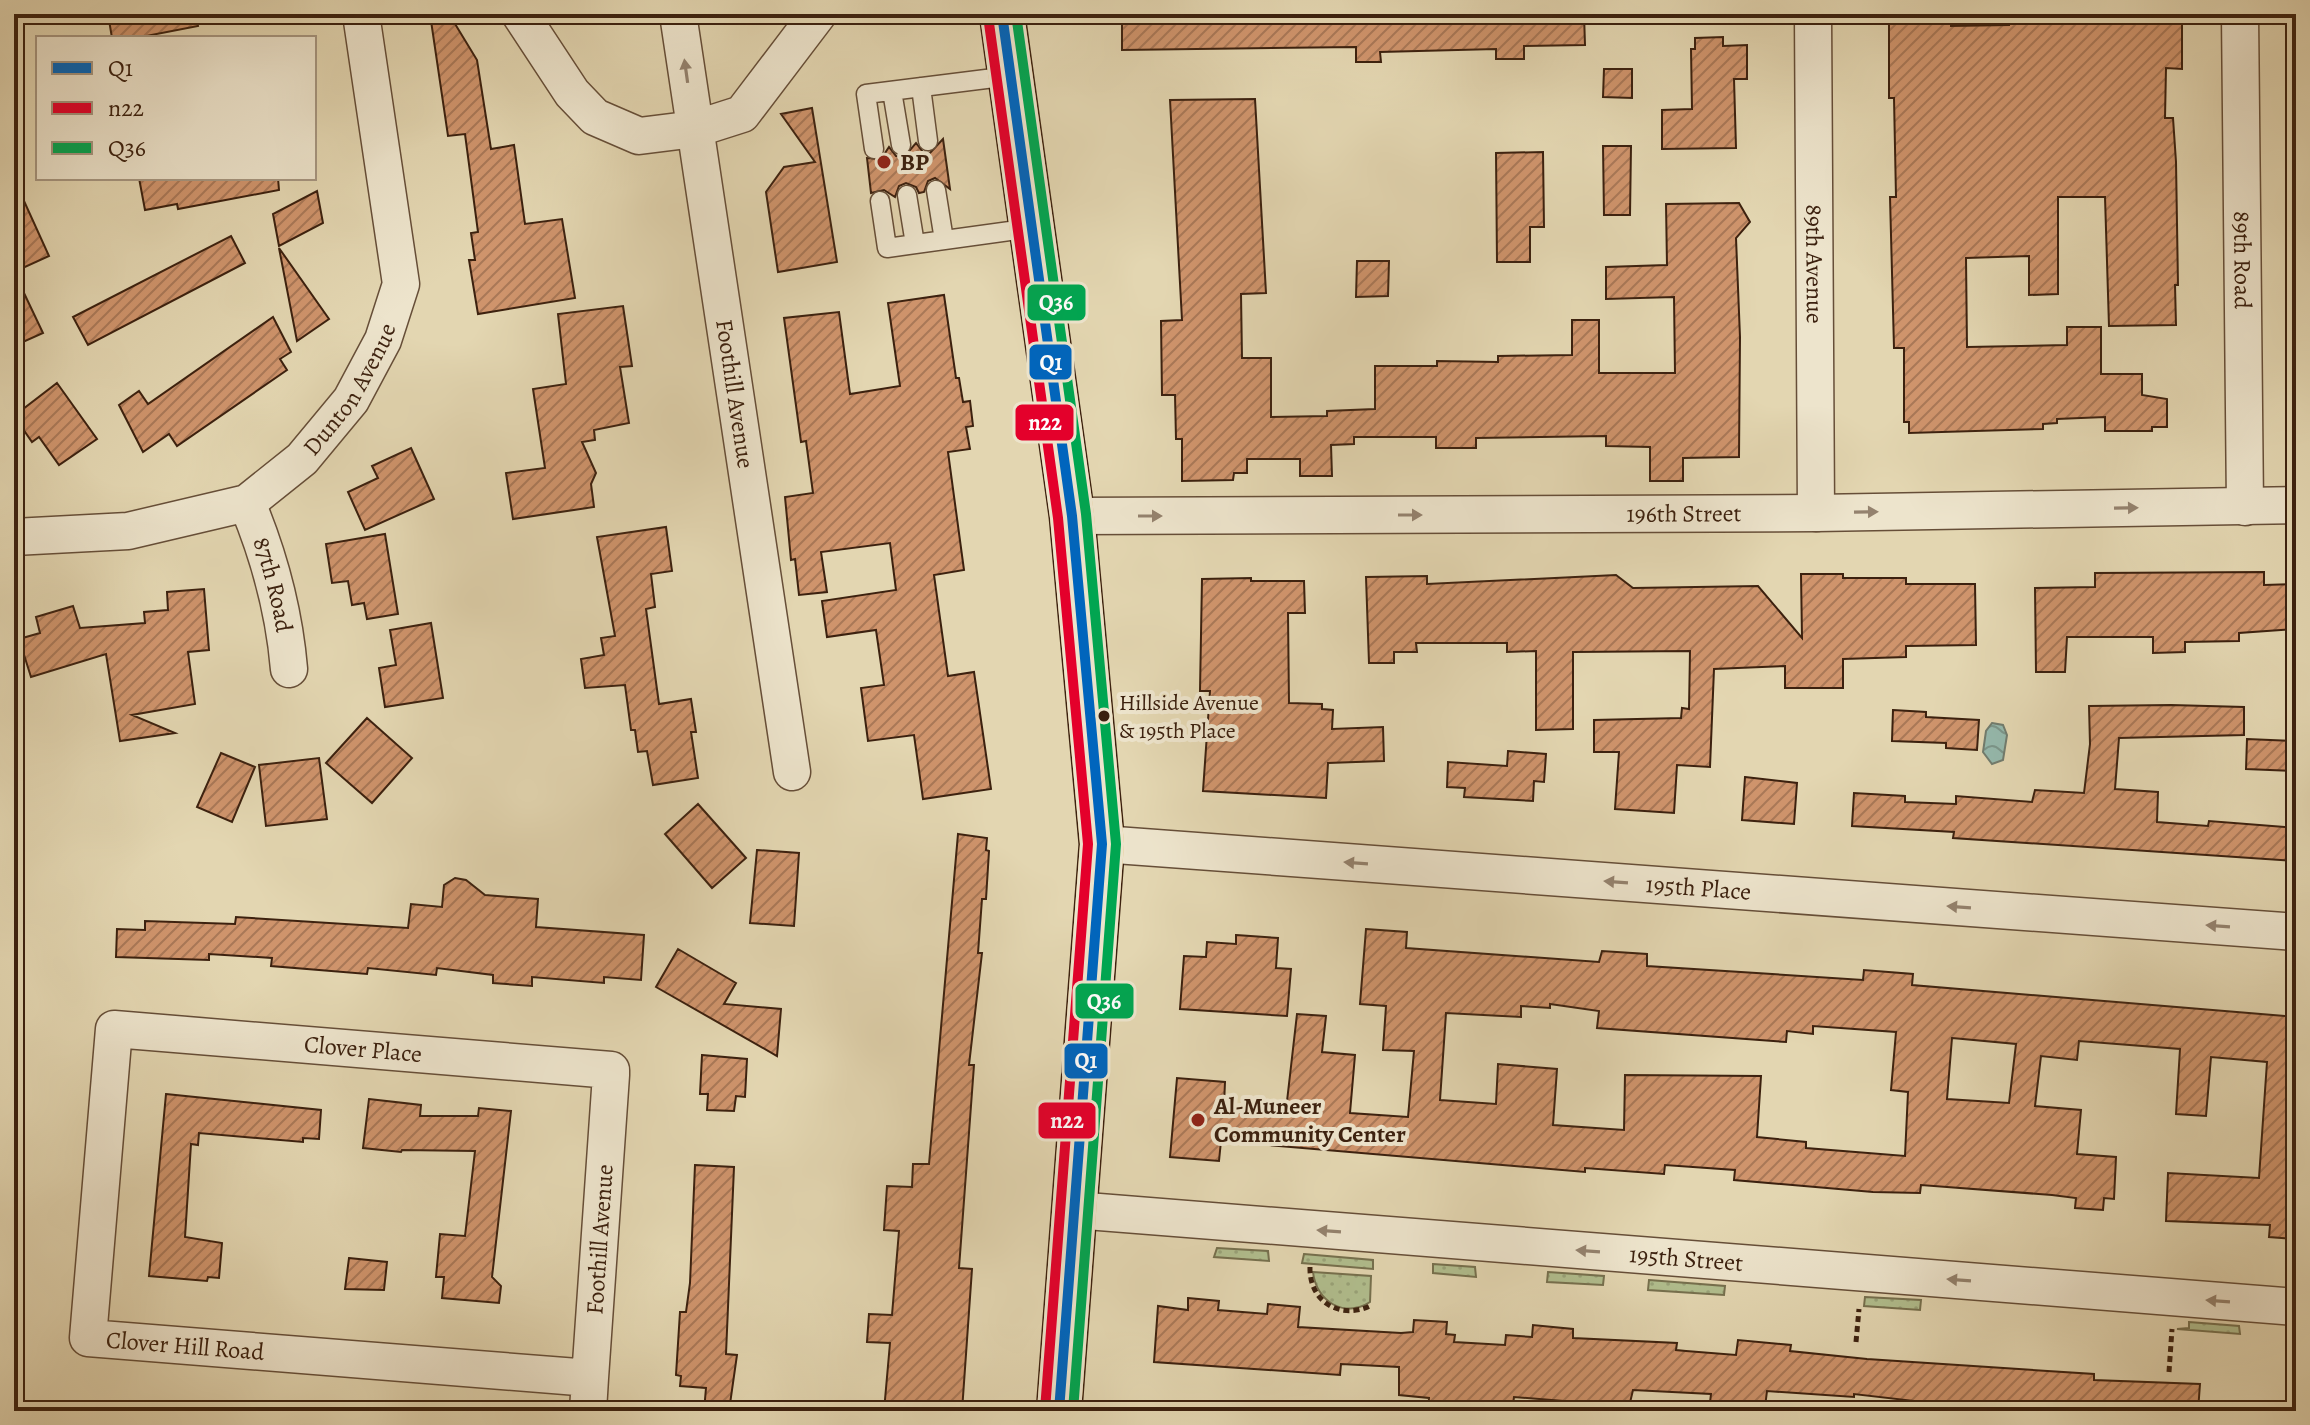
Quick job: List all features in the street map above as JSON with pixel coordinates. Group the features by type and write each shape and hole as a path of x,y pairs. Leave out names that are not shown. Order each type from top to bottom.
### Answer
{"main road":[{"path":"1002,14 1072,516 1102,844 1059,1411"}],"street":[{"name":"Dunton Avenue","path":"14,537 128,531 247,503 302,459 351,400 383,340 401,284 361,14"},
{"path":"520,14 572,93 595,117 639,136 695,129 742,114 818,14"},
{"name":"Foothill Avenue","path":"678,14 792,772"},
{"name":"89th Avenue","path":"1813,14 1816,513"},
{"name":"89th Road","path":"2240,14 2245,507"},
{"name":"87th Road","path":"247,503 269,556 285,624 289,669"},
{"name":"196th Street","path":"1072,516 1816,513 2296,505"},
{"name":"195th Place","path":"1102,844 2296,932"},
{"name":"Clover Place","path":"114,1029 611,1070"},
{"name":"Clover Hill Road","path":"114,1029 88,1338 589,1395"},
{"name":"Foothill Avenue","path":"589,1395 611,1070"},
{"name":"195th Street","path":"1074,1210 2296,1307"}],"lane":[{"path":"874,149 866,94 1010,76"},
{"path":"921,87 928,141"},
{"path":"892,91 901,145"},
{"path":"936,190 944,240"},
{"path":"907,195 915,244"},
{"path":"880,201 887,248 1031,228"}],"path":[{"path":"1310,1267 1314,1290 1326,1304 1352,1312 1370,1306"},
{"path":"1856,1342 1859,1309"},
{"path":"2169,1372 2173,1321"}],"green space":[{"path":"1217,1248 1268,1251 1269,1261 1214,1257"},
{"path":"1304,1254 1373,1260 1373,1269 1302,1263"},
{"path":"1433,1264 1475,1267 1476,1277 1433,1273"},
{"path":"1313,1272 1371,1276 1370,1302 1351,1309 1333,1304 1320,1291"},
{"path":"1548,1272 1604,1276 1603,1285 1547,1282"},
{"path":"1649,1280 1725,1286 1724,1295 1648,1290"},
{"path":"1865,1297 1921,1300 1920,1310 1864,1306"},
{"path":"2189,1322 2239,1326 2240,1334 2177,1329 2189,1328"}],"water":[{"path":"1992,723 2003,725 2007,735 2003,760 1992,764 1983,752 1986,731"}],"building":[{"path":"108,14 196,14 198,26 146,36 112,36"},
{"path":"430,14 449,14 477,60 491,149 514,145 525,224 562,219 575,298 478,314 469,260 475,260 471,233 478,232 465,134 448,136"},
{"path":"1122,14 1584,14 1585,45 1524,46 1524,59 1496,59 1496,49 1380,52 1381,62 1356,62 1356,47 1122,50"},
{"path":"1889,14 1951,14 1951,26 2009,25 2009,14 2182,14 2182,69 2166,68 2165,118 2173,118 2176,162 2176,325 2109,326 2105,197 2058,197 2058,294 2029,295 2029,256 1966,258 1967,347 2067,345 2067,327 2101,327 2101,374 2142,374 2142,395 2167,399 2167,427 2152,427 2152,431 2105,431 2105,417 2057,419 2057,423 2043,424 2043,429 1909,433 1909,422 1904,422 1904,348 1894,348 1890,197 1896,197 1894,98 1889,98"},
{"path":"1723,37 1723,46 1747,45 1747,79 1734,79 1736,148 1662,149 1662,110 1692,109 1691,49 1695,49 1695,38"},
{"path":"1604,69 1632,69 1632,98 1603,97"},
{"path":"1255,99 1266,293 1241,294 1242,358 1271,358 1271,417 1327,416 1327,411 1375,409 1375,366 1437,366 1437,361 1498,362 1498,356 1572,355 1572,320 1599,320 1599,373 1675,373 1674,297 1606,299 1606,267 1667,265 1666,204 1739,203 1750,222 1736,238 1740,337 1739,457 1683,458 1683,481 1650,481 1650,447 1606,446 1606,436 1476,438 1476,448 1436,448 1436,437 1354,437 1354,444 1331,445 1332,476 1300,476 1300,459 1247,459 1247,473 1234,473 1233,480 1182,481 1182,439 1176,439 1175,395 1162,395 1161,321 1182,320 1170,100"},
{"path":"812,108 837,262 778,272 766,192 784,167 815,162 781,114"},
{"path":"943,139 950,189 935,178 928,181 924,192 919,193 916,187 906,183 899,186 895,197 884,190 871,193 867,158 881,159 889,147 896,156 904,157 916,143 923,152 930,153"},
{"path":"1603,146 1631,146 1630,215 1604,215"},
{"path":"1543,152 1544,227 1530,227 1530,262 1497,262 1496,153"},
{"path":"14,179 49,256 14,272"},
{"path":"139,180 278,180 279,190 178,209 177,204 145,210"},
{"path":"317,191 323,223 279,246 273,214"},
{"path":"231,236 245,263 88,345 73,317"},
{"path":"279,248 329,319 297,341"},
{"path":"1357,261 1389,261 1388,296 1356,297"},
{"path":"14,272 43,333 14,346"},
{"path":"944,295 956,378 959,378 963,402 970,401 973,426 966,427 970,449 948,452 964,570 934,575 948,676 974,672 991,789 923,799 914,735 868,741 861,688 884,685 876,630 827,637 822,601 896,590 890,543 821,552 827,592 799,595 795,559 791,560 785,497 813,493 806,441 801,442 784,318 839,312 850,394 900,386 888,303"},
{"path":"623,306 632,366 620,367 629,423 594,430 595,440 582,442 596,473 591,484 594,507 513,519 506,473 545,468 533,389 566,384 558,314"},
{"path":"273,317 291,352 280,359 287,370 177,446 169,434 143,452 119,405 139,391 148,404"},
{"path":"57,383 97,439 59,465 39,437 32,442 14,416"},
{"path":"411,448 434,499 365,530 348,492 378,478 372,466"},
{"path":"666,527 672,571 651,574 655,607 646,609 659,704 691,699 696,732 691,732 698,778 653,785 647,751 638,752 635,730 631,730 625,685 585,688 581,659 604,655 601,638 615,636 597,537"},
{"path":"385,534 398,614 367,619 364,603 352,605 348,581 332,583 326,544"},
{"path":"2264,572 2264,585 2296,584 2296,629 2239,633 2239,641 2185,642 2185,652 2153,653 2153,637 2067,637 2065,672 2036,672 2035,588 2095,587 2095,573"},
{"path":"1801,574 1906,578 1906,584 1975,584 1976,645 1906,646 1906,657 1843,659 1843,688 1785,688 1785,666 1714,669 1710,767 1677,765 1674,813 1615,809 1619,752 1594,752 1594,720 1681,718 1682,708 1689,709 1690,651 1573,652 1573,729 1536,730 1536,651 1507,652 1507,643 1416,643 1417,652 1394,652 1394,663 1369,663 1366,577 1427,576 1427,584 1616,575 1633,588 1758,586 1802,638"},
{"path":"1251,578 1251,581 1304,581 1305,613 1288,613 1289,703 1322,704 1322,709 1333,710 1332,729 1383,727 1384,761 1328,763 1326,798 1203,791 1210,691 1200,691 1202,579"},
{"path":"204,589 209,650 188,652 195,704 132,715 175,733 120,741 106,654 31,677 19,639 40,633 36,617 73,606 80,628 145,623 144,612 168,610 167,592"},
{"path":"431,623 443,698 385,707 379,668 396,665 390,630"},
{"path":"2089,706 2244,707 2244,735 2119,738 2115,789 2158,792 2157,822 2208,826 2209,821 2296,828 2296,861 1953,838 1954,832 1852,826 1854,793 1905,796 1905,802 1956,804 1956,796 2032,802 2035,790 2084,793 2090,744"},
{"path":"1893,710 1926,712 1926,717 1979,720 1977,750 1946,748 1946,743 1892,741"},
{"path":"367,718 412,758 372,803 326,763"},
{"path":"2247,739 2296,741 2296,771 2246,769"},
{"path":"1508,751 1546,754 1544,782 1534,781 1533,801 1464,797 1465,788 1447,787 1448,762 1507,766"},
{"path":"221,753 255,767 232,822 197,807"},
{"path":"319,758 327,819 266,826 259,765"},
{"path":"1745,777 1797,783 1794,824 1742,820"},
{"path":"698,804 746,858 712,888 665,834"},
{"path":"958,834 987,838 986,850 989,851 978,953 982,953 969,1065 974,1065 959,1268 972,1269 962,1411 884,1411 890,1343 867,1342 869,1314 892,1315 899,1231 884,1230 887,1186 912,1187 913,1164 929,1164"},
{"path":"757,850 799,853 794,926 750,923"},
{"path":"455,878 466,880 485,895 538,899 536,927 644,935 641,980 604,977 604,983 532,977 532,986 493,983 493,975 437,968 436,975 368,968 367,974 271,966 272,958 209,954 209,960 116,957 117,929 145,930 145,921 235,924 236,917 408,928 411,904 442,907 444,885"},
{"path":"1366,929 1407,932 1406,948 1599,962 1602,951 1647,954 1647,966 1863,980 1864,970 1913,974 1912,985 2296,1017 2296,1092 2286,1174 2296,1177 2296,1239 2269,1237 2270,1225 2166,1221 2168,1173 2259,1178 2267,1062 2211,1057 2206,1116 2176,1114 2180,1049 2079,1041 2077,1060 2041,1056 2035,1106 2081,1110 2077,1154 2116,1157 2114,1199 2104,1198 2103,1210 2075,1208 2076,1198 2052,1195 1921,1185 1920,1193 1873,1192 1734,1180 1735,1170 1665,1165 1664,1174 1585,1168 1585,1172 1221,1141 1219,1161 1170,1157 1177,1078 1225,1082 1224,1105 1286,1110 1297,1014 1326,1016 1322,1052 1355,1055 1350,1113 1408,1117 1414,1051 1383,1050 1386,1006 1360,1004","holes":["1550,1004 1599,1011 1597,1028 1786,1042 1787,1031 1813,1034 1813,1026 1896,1032 1891,1090 1908,1092 1905,1156 1806,1148 1806,1142 1757,1137 1761,1076 1625,1075 1624,1130 1553,1125 1557,1069 1498,1064 1496,1104 1440,1100 1446,1013 1521,1017 1521,1006 1550,1008","1952,1038 2016,1044 2009,1103 1947,1099"]},
{"path":"1236,935 1278,938 1276,968 1291,969 1287,1016 1180,1009 1184,956 1206,957 1207,942 1236,944"},
{"path":"678,949 736,983 724,1004 781,1009 777,1056 656,987"},
{"path":"702,1055 747,1059 745,1097 736,1096 734,1111 707,1110 708,1094 700,1094"},
{"path":"166,1094 321,1110 319,1139 303,1138 303,1142 199,1133 198,1145 191,1144 185,1237 222,1243 219,1278 208,1277 207,1281 149,1276"},
{"path":"369,1099 421,1105 420,1116 478,1116 479,1108 511,1111 492,1277 501,1286 499,1303 442,1298 444,1277 436,1277 440,1234 465,1236 475,1151 401,1152 363,1148"},
{"path":"695,1165 734,1167 726,1354 737,1355 729,1411 704,1411 706,1388 680,1386 681,1376 676,1375 680,1312 686,1312 690,1283"},
{"path":"349,1258 387,1262 384,1290 345,1289"},
{"path":"1188,1298 1219,1301 1218,1310 1267,1314 1268,1304 1300,1307 1298,1327 1401,1333 1413,1332 1414,1320 1447,1322 1446,1334 1455,1335 1454,1342 1505,1345 1506,1335 1532,1337 1533,1325 1573,1329 1573,1338 1677,1343 1676,1350 1686,1351 1736,1355 1738,1340 1791,1345 1790,1351 1867,1359 2094,1374 2094,1380 2200,1384 2198,1411 2001,1411 1854,1394 1854,1397 1767,1391 1765,1407 1741,1404 1741,1411 1709,1411 1711,1394 1633,1390 1628,1411 1599,1411 1600,1404 1514,1397 1512,1411 1428,1411 1429,1398 1399,1395 1399,1367 1341,1364 1340,1375 1154,1362 1158,1306 1188,1310"}],"transit line":[{"name":"Q1","path":"1002,14 1072,516 1102,844 1059,1411"},
{"name":"Q36","path":"1016,14 1086,514 1116,844 1073,1411"},
{"name":"n22","path":"988,16 1058,518 1088,844 1045,1410"}],"place":[{"name":"BP","path":"884,162"},
{"name":"Hillside Avenue & 195th Place","path":"1104,716"},
{"name":"Al-Muneer Community Center","path":"1198,1120"}]}
